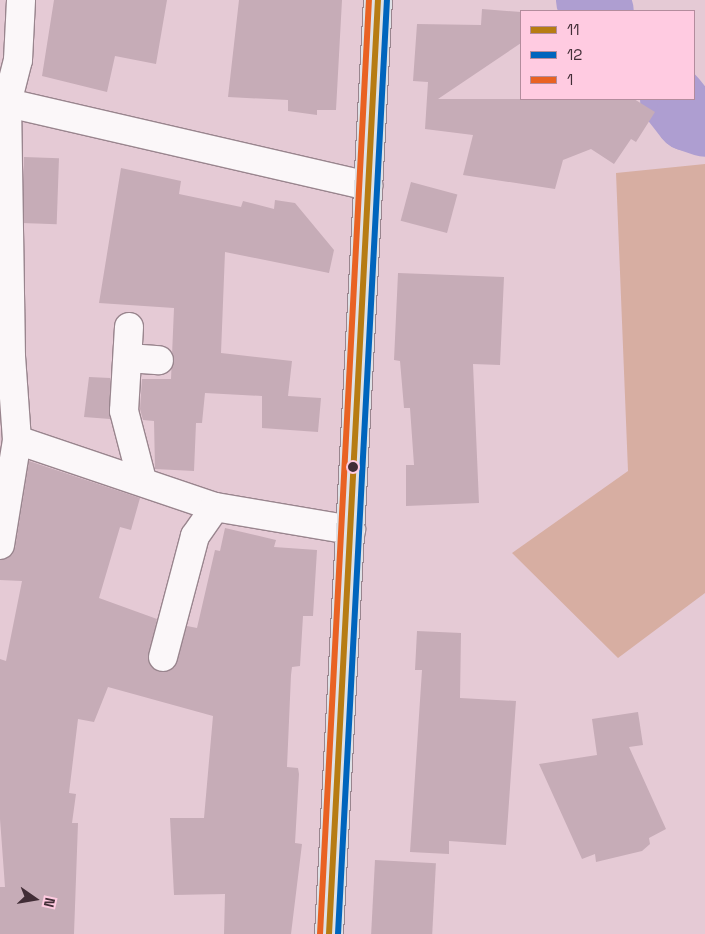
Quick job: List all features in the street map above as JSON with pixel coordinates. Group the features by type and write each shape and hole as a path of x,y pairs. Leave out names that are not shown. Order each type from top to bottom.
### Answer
{"main road":[{"path":"329,934 378,0"}],"street":[{"path":"0,545 17,440 5,358 4,102 18,60 21,0"},
{"path":"4,102 368,186"},
{"path":"129,327 124,411 142,480"},
{"path":"128,358 159,360"},
{"path":"17,440 142,480 214,507 351,530"},
{"path":"163,657 195,536 214,507"}],"shaded area":[{"path":"705,164 705,593 618,658 512,553 628,471 616,173"}],"building":[{"path":"54,0 167,0 156,64 115,56 107,92 42,76"},
{"path":"239,0 342,0 336,110 317,110 317,115 288,111 288,100 228,97"},
{"path":"482,9 520,12 520,44 438,99 636,100 655,112 636,142 631,139 614,164 591,149 563,160 555,189 463,175 473,135 425,129 428,82 413,81 417,24 481,25"},
{"path":"24,157 59,158 57,224 22,223"},
{"path":"121,168 181,181 179,194 241,207 243,201 274,209 275,200 295,203 334,250 329,273 225,252 221,353 292,361 288,396 321,398 318,432 262,428 262,396 205,393 202,423 196,423 194,471 155,469 154,421 143,420 140,409 142,379 171,379 174,308 99,303"},
{"path":"411,182 457,194 447,233 401,221"},
{"path":"398,273 504,277 500,365 473,364 479,503 406,506 406,465 414,465 410,408 404,408 400,361 394,360"},
{"path":"89,377 110,378 110,419 84,417"},
{"path":"29,461 140,498 131,530 120,527 99,598 157,619 148,661 159,672 174,668 187,626 197,628 215,550 220,551 225,528 276,540 274,547 317,550 313,616 303,616 300,666 292,667 291,675 287,767 298,768 295,843 302,844 291,934 224,934 225,894 174,895 170,818 204,818 213,716 108,687 94,722 78,719 69,793 76,794 72,823 78,823 74,934 0,934 0,887 5,887 0,819 0,659 6,661 22,581 0,580 0,560 12,555 15,548"},
{"path":"417,631 461,633 460,698 516,701 506,845 449,841 449,854 410,852 422,670 415,670"},
{"path":"638,712 643,745 629,747 666,829 649,838 650,844 642,851 596,862 595,854 582,859 539,764 597,755 592,719"},
{"path":"375,860 436,863 432,934 371,934"}],"waterway":[{"path":"589,0 600,10"},
{"path":"674,100 688,118 705,124"}],"transit line":[{"name":"1","path":"320,934 369,0"},
{"name":"11","path":"329,934 378,0"},
{"name":"12","path":"338,934 387,0"}]}
